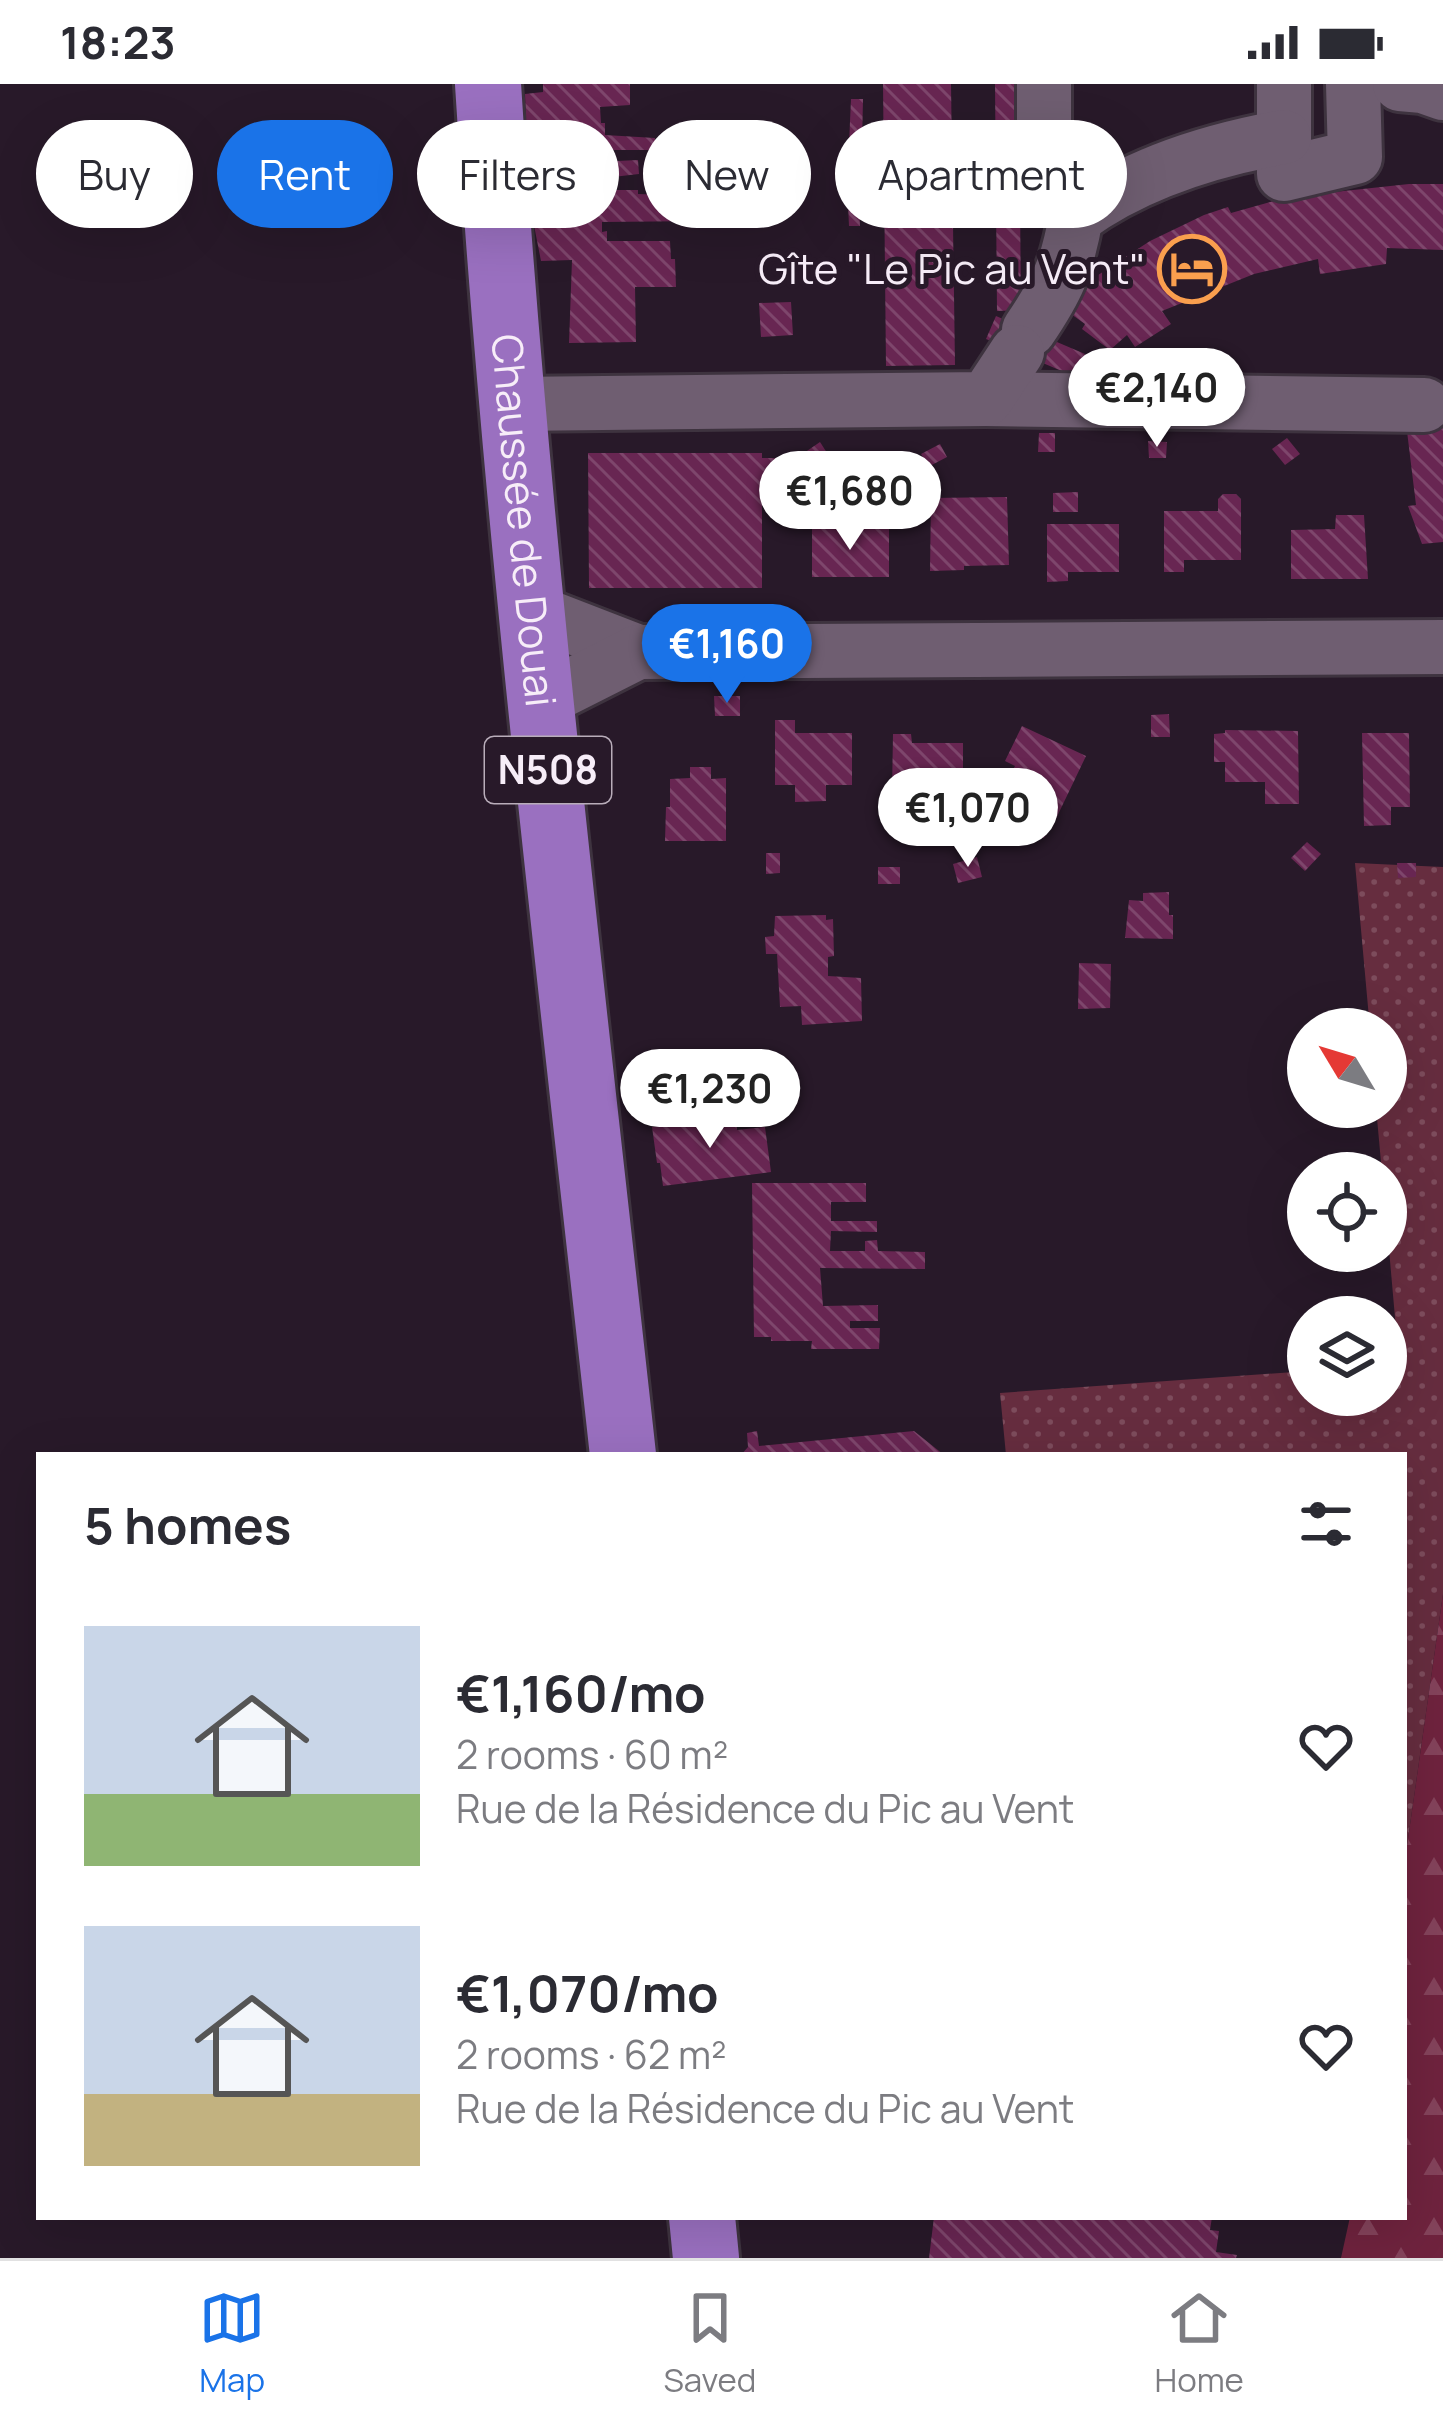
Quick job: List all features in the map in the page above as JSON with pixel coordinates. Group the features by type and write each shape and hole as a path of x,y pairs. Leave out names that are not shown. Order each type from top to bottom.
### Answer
{"main road":[{"name":"Chaussée de Douai","path":"488,84 532,611 623,1452"},
{"path":"702,2220 706,2258"}],"street":[{"path":"1044,84 1044,120"},
{"path":"1284,84 1284,174 1355,157 1353,84"},
{"path":"1400,84 1443,93"},
{"path":"1127,188 1230,147 1284,137"},
{"path":"986,399 1030,331 1069,257 1074,228"},
{"path":"512,404 986,399 1424,405"},
{"path":"532,611 638,652 1443,646"},
{"path":"541,701 638,652"}],"shaded area":[{"path":"1355,863 1443,867 1443,1594 1407,1846 1407,1452 1006,1452 1000,1393 1287,1372 1287,1416 1407,1416 1407,1296 1393,1296 1391,1272 1407,1272 1407,1152 1380,1152 1378,1128 1407,1128 1407,1008 1368,1008"}],"green space":[{"path":"1443,1594 1443,2258 1341,2258 1349,2220 1407,2220 1407,1846"}],"building":[{"path":"543,84 630,84 630,105 600,107 601,120 526,120 525,94 543,92"},
{"path":"883,84 951,84 952,120 883,120"},
{"path":"995,84 1019,84 1019,120 995,120"},
{"path":"851,99 863,99 863,120 850,120"},
{"path":"619,136 643,137 643,150 619,150"},
{"path":"638,160 639,174 619,176 619,161"},
{"name":"Gîte \"Le Pic au Vent\"","path":"1443,184 1443,250 1387,248 1386,264 1320,274 1318,259 1254,274 1162,311 1171,324 1135,347 1127,335 1110,350 1071,314 1078,304 1072,300 1092,279 1150,241 1204,215 1228,207 1231,213 1288,197"},
{"path":"619,190 643,194 643,222 619,222"},
{"path":"535,228 602,228 607,241 670,241 676,287 635,287 636,342 569,343 572,260 541,261"},
{"path":"885,228 953,228 955,365 886,366"},
{"path":"996,228 1020,228 1021,310 997,311"},
{"path":"791,302 793,335 761,337 759,303"},
{"path":"996,316 1085,354 1076,377 986,339"},
{"path":"1443,417 1443,542 1422,544 1408,506 1416,505 1406,423"},
{"path":"1039,433 1055,433 1055,452 1038,452"},
{"path":"1287,438 1300,454 1285,465 1272,449"},
{"path":"1148,441 1167,442 1166,458 1149,458"},
{"path":"820,442 831,459 811,472 801,455"},
{"path":"940,444 947,457 928,467 921,454"},
{"path":"588,453 762,453 762,458 779,458 779,504 762,503 762,588 589,588"},
{"path":"1078,492 1078,512 1053,512 1053,493"},
{"path":"1223,494 1241,499 1241,560 1184,560 1184,572 1164,572 1164,511 1218,511"},
{"path":"1007,497 1009,565 930,571 931,498"},
{"path":"1336,515 1364,515 1368,579 1291,579 1291,530 1335,529"},
{"path":"1047,524 1119,524 1119,572 1068,572 1068,581 1047,582"},
{"path":"812,528 889,528 889,577 812,577"},
{"path":"714,696 740,696 740,716 715,716"},
{"path":"1169,714 1170,737 1151,737 1151,715"},
{"path":"775,720 795,720 795,733 852,733 852,785 826,785 826,801 795,802 795,785 775,785"},
{"path":"1022,726 1086,756 1044,838 1004,819 1011,805 1003,801 1015,766 1005,761"},
{"path":"1225,730 1298,731 1299,804 1265,804 1265,782 1225,782 1225,762 1214,762 1214,734"},
{"path":"1362,733 1409,733 1410,807 1391,807 1391,825 1364,826"},
{"path":"893,734 911,734 912,743 963,743 963,790 892,791"},
{"path":"690,767 711,767 711,779 726,778 726,841 665,841 670,779 690,778"},
{"path":"1307,842 1321,854 1305,871 1291,858"},
{"path":"766,853 780,853 780,873 766,874"},
{"path":"977,857 982,877 958,883 953,864"},
{"path":"1397,863 1416,863 1416,877 1398,878"},
{"path":"878,867 900,867 900,884 878,884"},
{"path":"1169,892 1173,939 1125,938 1129,900 1143,901 1143,893"},
{"path":"826,915 826,920 833,919 834,956 828,957 828,976 861,978 862,1021 802,1025 801,1006 780,1007 777,954 766,954 765,937 774,936 775,916"},
{"path":"1079,963 1111,964 1110,1008 1078,1009"},
{"path":"736,1118 737,1130 765,1127 771,1172 663,1186 652,1127"},
{"path":"752,1183 866,1183 866,1202 831,1202 831,1221 877,1221 877,1232 831,1231 830,1251 865,1251 865,1241 877,1240 878,1251 925,1252 925,1269 820,1268 823,1306 878,1305 878,1321 850,1321 850,1328 880,1328 879,1349 811,1349 812,1341 754,1337"},
{"path":"757,1431 759,1446 914,1431 940,1452 744,1452 747,1433"},
{"path":"934,2220 1212,2220 1210,2230 1219,2231 1216,2252 1237,2255 1236,2258 929,2258"}],"place":[{"name":"Gîte \"Le Pic au Vent\"","path":"1192,269"}]}
